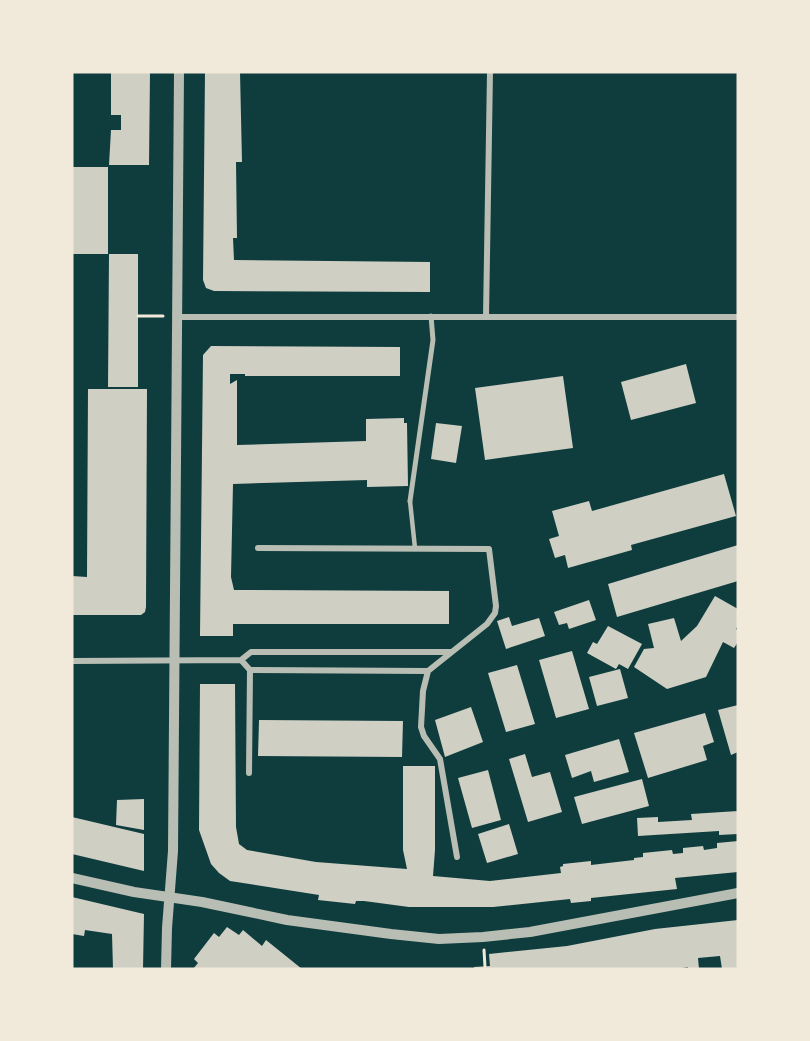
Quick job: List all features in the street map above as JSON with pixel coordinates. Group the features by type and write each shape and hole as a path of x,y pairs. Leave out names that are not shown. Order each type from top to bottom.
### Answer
{"street":[{"path":"166,969 173,851 179,72"},
{"path":"486,317 490,72"},
{"path":"410,501 434,340 431,316"},
{"path":"177,317 738,317"},
{"path":"258,548 489,549 496,599 495,613 487,624 428,671 423,691 421,727 424,736 440,759 457,857"},
{"path":"72,661 241,660 251,652 451,652"},
{"path":"241,660 250,670 249,773"},
{"path":"250,670 428,671"},
{"path":"72,878 134,892 287,920 439,939 530,932 738,893"}],"lane":[{"path":"410,501 415,548"}],"path":[{"path":"138,316 177,317"}],"building":[{"path":"111,72 150,72 149,165 109,165 111,130 121,130 121,115 111,115"},
{"path":"205,72 240,72 242,162 236,162 237,238 233,238 234,260 430,262 430,292 214,291 206,288 203,280"},
{"path":"72,167 108,167 108,254 72,254"},
{"path":"109,254 138,254 138,387 108,387"},
{"path":"211,346 400,347 400,376 245,376 245,374 230,374 230,384 237,380 237,445 366,441 366,419 404,418 404,423 407,423 408,486 367,487 367,480 233,484 231,577 234,590 449,591 449,624 233,624 233,636 200,636 203,355"},
{"path":"686,364 696,403 631,420 621,382"},
{"path":"563,376 573,448 485,460 475,388"},
{"path":"88,389 147,389 146,607 145,612 141,615 72,615 72,576 87,577"},
{"path":"436,423 462,426 456,463 431,459"},
{"path":"724,474 736,516 631,545 632,550 568,568 565,555 555,558 549,539 559,536 552,511 589,501 592,511"},
{"path":"738,545 738,581 617,617 608,584"},
{"path":"715,596 738,609 736,629 738,642 734,648 723,642 706,677 667,689 634,667 644,649 654,648 648,624 674,618 681,641 697,626"},
{"path":"589,600 596,620 569,629 567,623 559,625 554,612"},
{"path":"509,617 512,626 539,618 545,636 506,649 497,621"},
{"path":"608,626 642,644 628,669 619,664 616,669 587,653 593,642 597,644"},
{"path":"572,651 589,709 556,718 539,660"},
{"path":"517,665 535,724 506,732 488,673"},
{"path":"620,669 628,698 597,706 589,677"},
{"path":"200,684 235,684 236,827 239,844 247,850 316,862 407,869 403,850 403,766 435,766 433,876 490,881 561,873 560,867 563,864 591,861 591,865 634,860 634,858 643,857 643,853 672,850 673,854 683,853 683,848 703,846 704,850 717,848 717,843 738,841 738,872 675,878 677,889 591,898 591,901 571,903 570,899 493,907 409,907 364,901 356,901 355,904 318,900 319,895 230,881 211,864 199,830"},
{"path":"738,705 738,752 731,755 718,710"},
{"path":"471,707 483,742 445,757 435,720"},
{"path":"705,713 714,742 703,746 707,760 648,778 634,733"},
{"path":"259,720 403,721 402,757 258,756"},
{"path":"619,739 629,772 594,782 591,771 572,778 565,755"},
{"path":"525,754 532,777 550,772 562,812 528,822 509,759"},
{"path":"488,770 501,820 472,828 458,778"},
{"path":"642,779 649,806 582,824 574,797"},
{"path":"144,799 144,830 116,825 117,800"},
{"path":"738,811 738,834 719,835 719,831 638,836 637,818 658,817 658,822 692,820 691,814"},
{"path":"72,817 144,834 144,871 72,854"},
{"path":"509,824 518,854 487,863 478,834"},
{"path":"72,897 144,914 143,969 113,969 112,934 85,930 84,936 72,934"},
{"path":"738,920 738,969 722,969 720,956 698,958 699,969 688,969 688,967 677,969 474,969 474,967 490,966 489,954 567,946 655,929"},
{"path":"227,927 239,935 243,930 262,946 266,940 302,969 193,969 198,963 194,959 214,933 219,937"}]}
